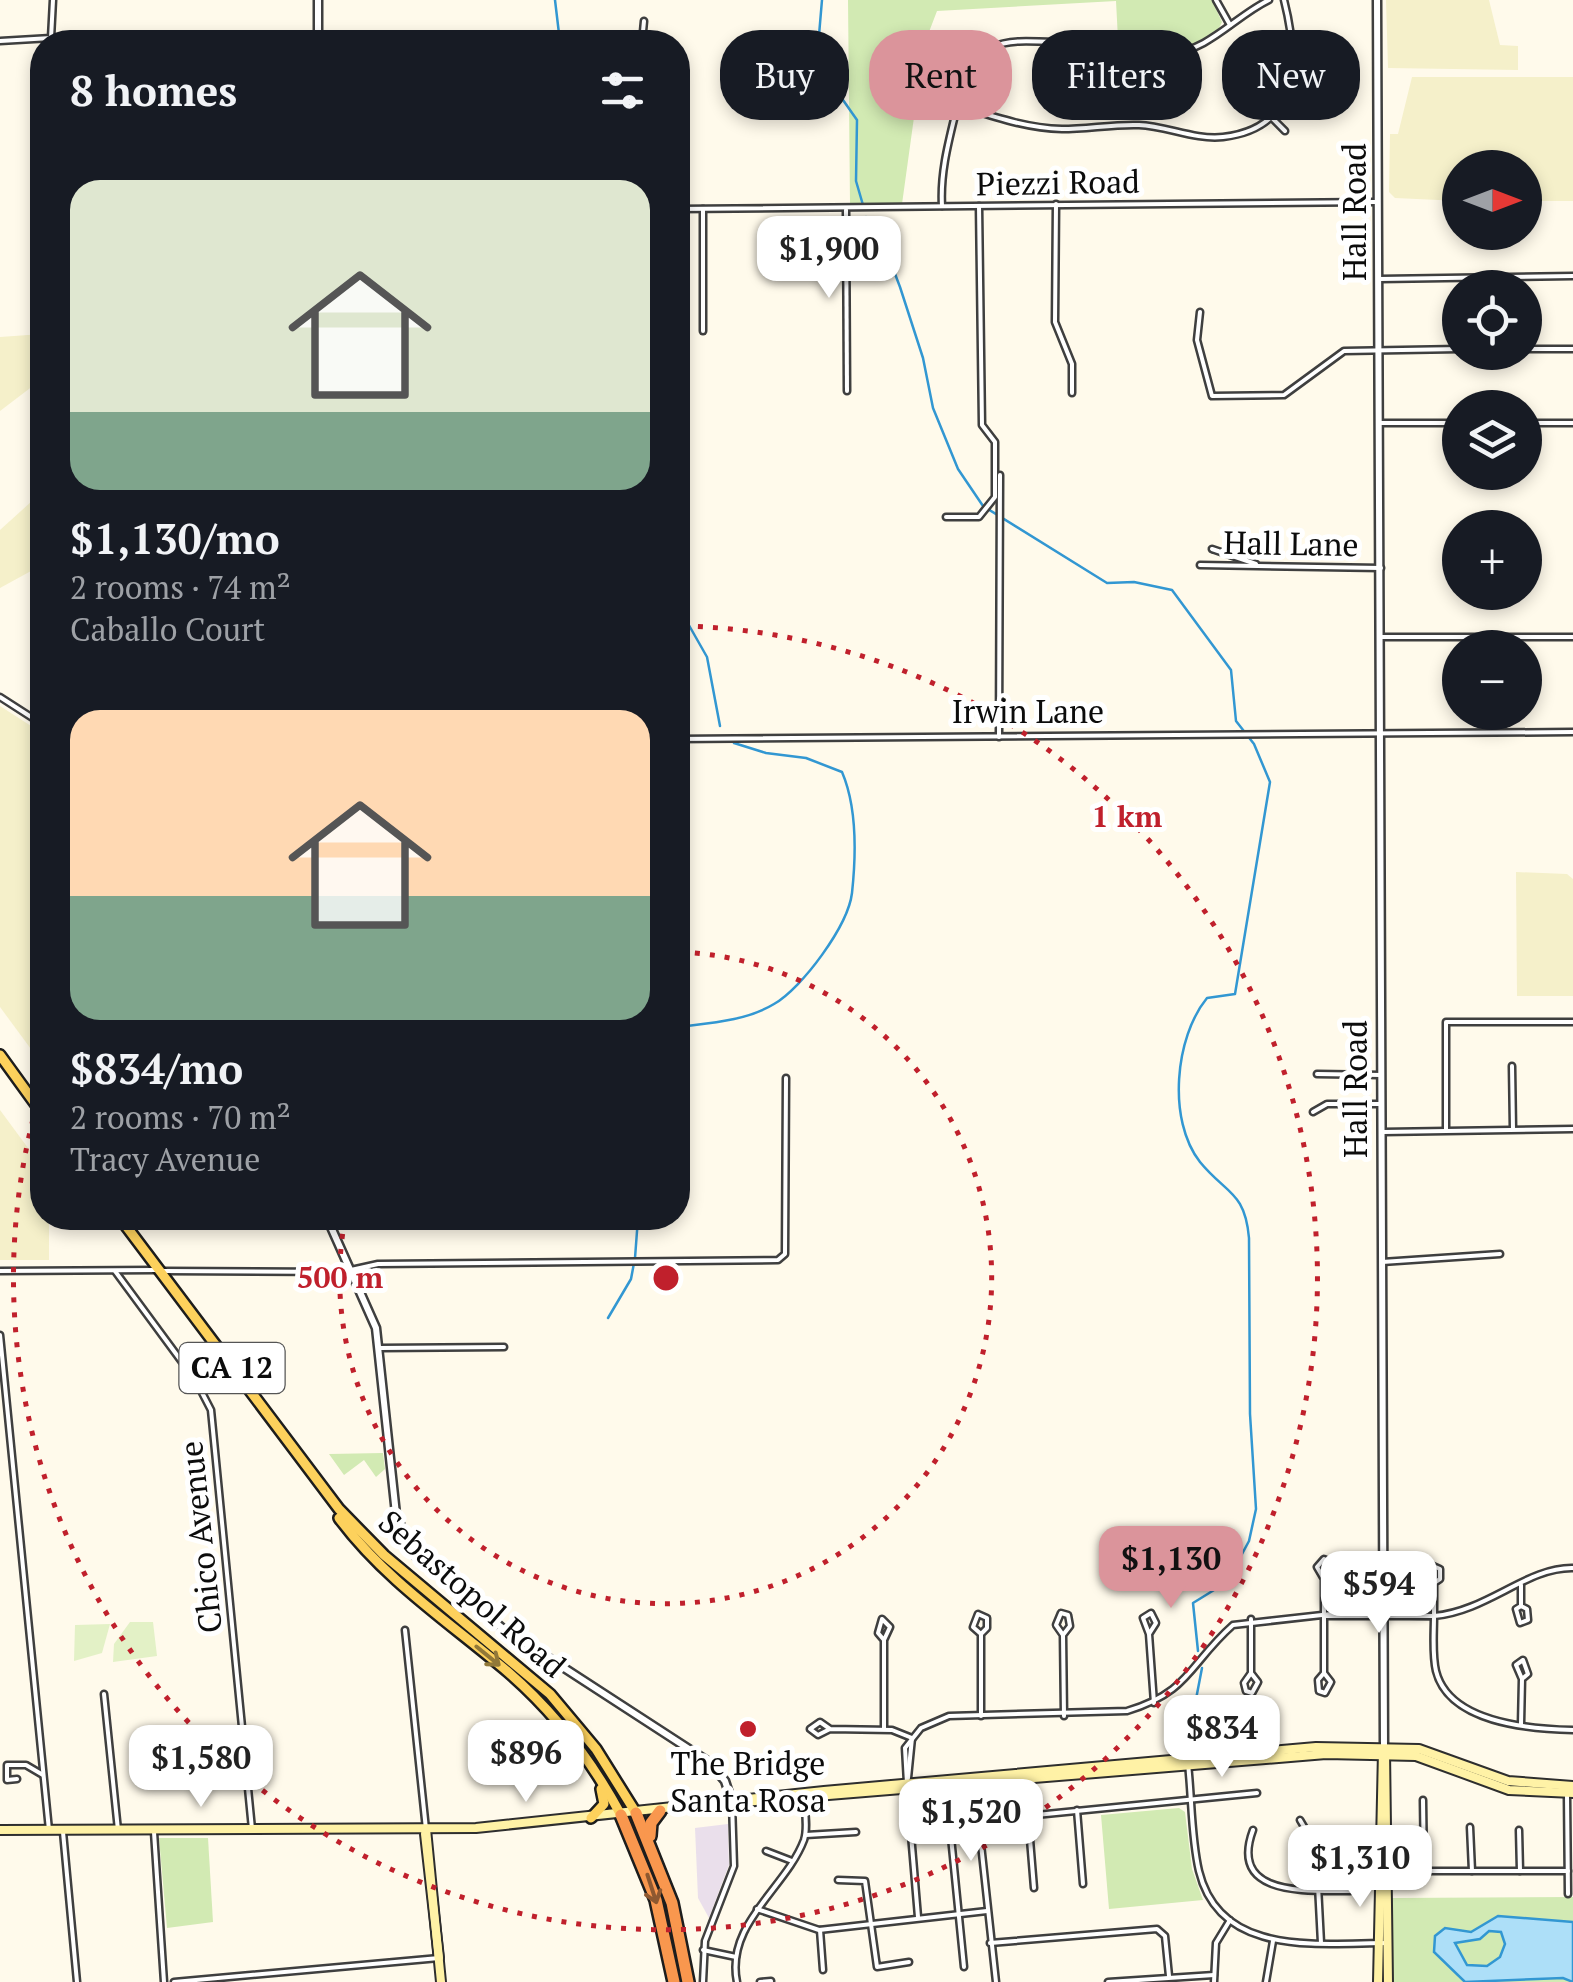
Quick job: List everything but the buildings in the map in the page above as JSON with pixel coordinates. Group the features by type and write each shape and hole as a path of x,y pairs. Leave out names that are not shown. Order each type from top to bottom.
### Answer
{"highway":[{"path":"653,1850 650,1826 660,1811"},
{"name":"CA 12","path":"636,1813 675,1915 688,1982"},
{"name":"CA 12","path":"622,1815 656,1900 674,1982"}],"main road":[{"path":"0,1055 30,1096"},
{"name":"Sebastopol Road","path":"129,1230 371,1557 510,1674 578,1747 622,1815"},
{"name":"Sebastopol Road","path":"304,1466 375,1547 550,1694 596,1748 636,1813"},
{"path":"578,1747 604,1796 603,1807 591,1818"},
{"path":"1378,1982 1383,1944 1384,1752"},
{"path":"0,1830 426,1829 591,1818 1188,1761 1307,1754 1434,1752 1515,1783 1570,1789"},
{"path":"732,1803 804,1800 908,1786"},
{"path":"426,1829 441,1982"},
{"path":"1383,1944 1388,1982"}],"street":[{"path":"51,30 52,0"},
{"path":"318,0 318,30"},
{"path":"1216,0 1230,25"},
{"path":"1012,41 1028,38 1110,43 1166,54 1192,50 1269,0"},
{"path":"1284,0 1292,30"},
{"name":"Hall Road","path":"1378,0 1384,1752"},
{"path":"643,30 644,21"},
{"path":"0,40 30,39"},
{"path":"942,208 940,181 954,120"},
{"path":"1012,120 1033,126 1149,126 1200,137 1250,130 1264,120"},
{"path":"1274,120 1285,131"},
{"name":"Piezzi Road","path":"690,209 1380,202"},
{"path":"1056,204 1055,322 1072,364 1072,393"},
{"path":"946,517 979,518 995,497 996,442 982,425 980,206"},
{"path":"703,209 703,331"},
{"path":"846,210 846,391"},
{"path":"1380,280 1573,276"},
{"path":"1200,312 1196,340 1212,396 1284,395 1344,351 1442,349"},
{"path":"1542,349 1573,348"},
{"path":"1542,422 1573,422"},
{"path":"1379,423 1442,423"},
{"path":"999,737 1000,474"},
{"path":"1212,549 1260,566"},
{"name":"Hall Lane","path":"1200,566 1381,568"},
{"path":"1382,638 1573,638"},
{"path":"0,698 30,717"},
{"name":"Irwin Lane","path":"690,739 1573,732"},
{"path":"1446,1130 1446,1022 1573,1022"},
{"path":"1512,1066 1514,1129"},
{"path":"1316,1074 1381,1075"},
{"path":"0,1272 351,1270 378,1264 778,1260 785,1254 786,1078"},
{"path":"1313,1112 1327,1104 1381,1104"},
{"path":"1381,1132 1573,1130"},
{"path":"333,1230 374,1321 396,1514 412,1553 501,1627 706,1759 723,1778 732,1803 732,1875 703,1950 703,1982"},
{"path":"1382,1262 1500,1254"},
{"name":"Chico Avenue","path":"114,1271 196,1380 211,1410 252,1829"},
{"path":"0,1334 49,1830"},
{"path":"380,1348 504,1347"},
{"path":"918,1918 905,1761 912,1738 931,1722 981,1716 1127,1711 1154,1703 1183,1684 1233,1625 1251,1620 1324,1616 1434,1616 1482,1606 1545,1572 1573,1568"},
{"path":"1324,1579 1324,1673"},
{"path":"1434,1583 1436,1672 1448,1694 1470,1711 1522,1724 1573,1730"},
{"path":"1520,1585 1522,1606"},
{"path":"1251,1620 1251,1673"},
{"path":"405,1630 426,1829"},
{"path":"980,1634 981,1716"},
{"path":"1149,1634 1154,1703"},
{"path":"1063,1635 1064,1716"},
{"path":"884,1640 884,1729"},
{"path":"1522,1679 1522,1724"},
{"path":"104,1694 118,1830"},
{"path":"830,1729 884,1729 912,1738"},
{"path":"1188,1761 1201,1878 1214,1903 1230,1920 1248,1933 1273,1942 1383,1944"},
{"path":"16,1778 7,1780 4,1776 7,1765 26,1765 44,1775"},
{"path":"1568,1894 1570,1789"},
{"path":"996,1982 987,1911 983,1822 1028,1814 1257,1792"},
{"path":"736,1982 736,1958 757,1909 806,1835 804,1800"},
{"path":"1423,1800 1424,1872 1568,1871"},
{"path":"1076,1810 1083,1884"},
{"path":"1028,1814 1034,1888"},
{"path":"949,1818 964,1967"},
{"path":"1300,1820 1316,1847 1322,1943"},
{"path":"1470,1827 1472,1871"},
{"path":"154,1829 164,1982"},
{"path":"63,1830 77,1982"},
{"path":"1253,1830 1249,1856 1265,1882 1284,1890 1350,1891 1350,1854"},
{"path":"1520,1830 1520,1871"},
{"path":"806,1835 856,1832"},
{"path":"1384,1839 1424,1841"},
{"path":"766,1851 792,1861"},
{"path":"838,1880 864,1882 878,1967 909,1962"},
{"path":"757,1909 820,1930 987,1911"},
{"path":"1108,1982 1169,1976 1214,1978 1216,1943 1230,1920"},
{"path":"990,1944 1157,1929 1165,1936 1169,1976"},
{"path":"820,1930 823,1970"},
{"path":"1266,1982 1273,1942"},
{"path":"703,1950 736,1958"},
{"path":"174,1982 439,1958"},
{"path":"250,1975 251,1982"},
{"path":"760,1982 771,1981"}],"shaded area":[{"path":"1386,0 1489,0 1500,45 1518,46 1518,70 1388,68"},
{"path":"1412,77 1573,77 1573,201 1542,201 1542,150 1442,150 1442,200 1395,198 1389,192 1390,134 1398,134"},
{"path":"30,335 30,388 0,411 0,337"},
{"path":"30,503 30,572 0,588 0,530"},
{"path":"0,706 30,725 30,1048 0,1007"},
{"path":"1516,872 1567,874 1573,879 1573,996 1517,996"},
{"path":"0,1110 30,1151 30,1230 49,1230 49,1260 0,1260"},
{"path":"728,1824 729,1865 709,1918 698,1898 695,1828"}],"green space":[{"path":"848,0 1212,0 1222,22 1202,42 1202,30 1118,30 1116,1 937,11 930,30 869,30 869,120 914,120 902,204 850,204"},
{"path":"383,1453 385,1469 376,1477 364,1460 344,1475 329,1454"},
{"path":"130,1622 153,1622 157,1656 113,1662 114,1644"},
{"path":"110,1624 102,1653 74,1661 75,1625"},
{"path":"1179,1808 1185,1812 1192,1869 1203,1900 1109,1909 1101,1815"},
{"path":"159,1838 208,1838 213,1922 167,1928"},
{"path":"1573,1897 1573,1982 1391,1982 1392,1898"}],"water":[{"path":"1498,1916 1573,1922 1573,1982 1563,1978 1465,1982 1434,1952 1435,1936 1445,1928 1471,1932","holes":["1489,1931 1501,1932 1505,1944 1500,1957 1487,1966 1467,1965 1455,1943 1480,1939"]}],"waterway":[{"path":"555,0 559,30"},
{"path":"822,0 818,47 829,80 857,120 856,181 863,205"},
{"path":"866,217 881,237 900,287 923,358 933,408 958,469 983,506 1107,583 1134,582 1172,590 1231,670 1236,721 1254,744 1270,782 1235,994 1207,998 1188,1034 1179,1079 1179,1102 1190,1144 1209,1173 1239,1202 1249,1238 1250,1414 1256,1509 1249,1541 1227,1582 1193,1603 1198,1651"},
{"path":"690,627 707,657 720,726"},
{"path":"690,1025 740,1018 785,996 810,971 833,938 852,893 854,832 842,772 806,758 766,753 734,743"},
{"path":"635,1258 637,1230"},
{"path":"608,1318 631,1279 634,1263"},
{"path":"1186,1751 1202,1668"}],"place":[{"name":"The Bridge Santa Rosa","path":"748,1729"}]}
